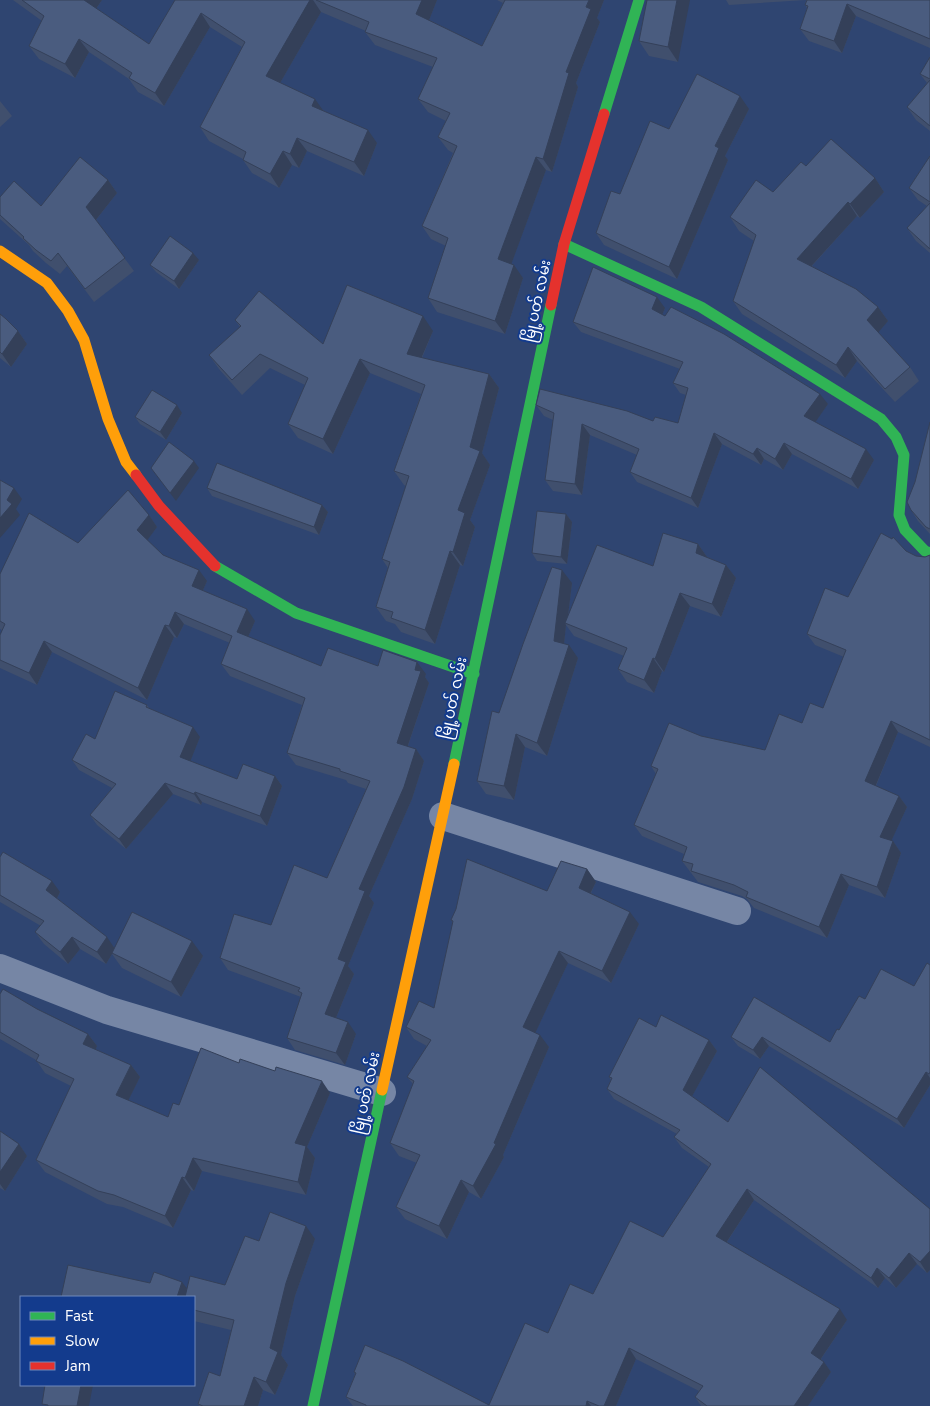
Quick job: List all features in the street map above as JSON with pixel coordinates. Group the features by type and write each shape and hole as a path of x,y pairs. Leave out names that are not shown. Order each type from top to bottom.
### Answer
{"street":[{"name":"မြို့ပတ် လမ်း","path":"313,1406 474,674 564,244 639,0"},
{"path":"564,244 701,307 881,419 896,437 904,454 899,515 905,530 924,551 930,553"},
{"path":"0,251 47,284 68,311 84,340 108,419 126,462 159,506 214,566 296,613 474,674"},
{"path":"443,816 737,911"},
{"path":"0,968 107,1010 382,1092"}],"building":[{"path":"22,0 84,0 149,44 175,0 310,0 266,76 315,99 312,106 368,130 354,162 297,138 290,154 283,151 270,174 243,160 246,152 200,127 245,42 201,13 155,93 129,78 132,73 79,39 65,64 29,46 44,16"},
{"path":"316,0 422,0 416,14 482,46 505,0 589,0 586,7 591,9 566,72 569,73 543,159 536,157 498,259 514,265 495,321 428,298 448,238 422,226 457,146 438,137 450,113 418,99 437,58 365,32 369,22"},
{"path":"647,0 677,0 668,47 639,41"},
{"path":"807,0 930,0 930,39 847,4 834,41 800,29 808,6 805,5"},
{"path":"930,57 930,79 920,74"},
{"path":"697,74 740,96 715,146 719,148 669,267 596,233 611,191 620,194 650,121 669,129"},
{"path":"930,80 930,126 907,107"},
{"path":"831,139 875,178 850,204 848,202 797,259 856,289 878,307 867,320 910,367 885,389 848,347 836,365 733,301 756,235 730,217 756,180 773,192 801,162 806,166"},
{"path":"930,156 930,202 909,188"},
{"path":"80,157 108,180 86,207 125,258 85,289 58,253 51,261 36,250 0,215 0,197 14,181 41,206"},
{"path":"930,203 930,249 907,228"},
{"path":"170,236 193,253 174,281 150,265"},
{"path":"593,267 657,297 652,309 665,316 671,307 724,334 820,394 804,416 866,449 851,479 784,443 775,459 757,448 753,454 714,433 691,498 630,472 639,449 582,424 575,484 545,480 554,413 536,405 540,389 627,411 653,421 655,417 678,423 688,388 673,383 683,362 573,322"},
{"path":"347,285 423,316 407,354 489,374 470,447 480,451 458,510 465,513 453,552 450,551 425,630 391,618 393,612 376,607 390,562 382,559 409,476 394,471 425,385 360,359 323,439 288,424 308,378 260,354 232,380 209,355 241,326 235,320 259,291 323,344"},
{"path":"0,314 18,331 2,354 0,352"},
{"path":"152,390 177,405 160,432 135,417"},
{"path":"930,422 930,529 911,510 907,502 915,482"},
{"path":"169,442 194,461 170,493 151,468"},
{"path":"217,463 322,505 314,527 207,488"},
{"path":"0,480 14,488 7,500 12,504 0,518"},
{"path":"128,490 149,515 137,530 163,555 199,570 192,586 247,609 237,632 321,666 328,648 378,666 383,650 417,662 415,670 421,671 397,743 416,749 404,787 359,889 365,891 338,959 346,962 325,1014 348,1022 336,1053 287,1038 302,993 298,991 300,988 220,958 234,914 271,925 294,865 327,878 370,781 340,771 340,769 287,753 305,698 221,664 232,636 175,612 169,626 165,625 138,688 44,641 29,673 0,660 0,635 5,624 0,621 0,574 29,513 78,543"},
{"path":"537,511 566,514 561,557 532,553"},
{"path":"663,533 698,544 696,553 726,565 712,604 680,593 655,659 653,658 644,680 618,669 627,648 565,623 597,545 653,566"},
{"path":"881,533 892,539 893,537 906,551 916,556 925,557 930,555 930,740 891,721 865,781 899,796 880,837 893,841 877,887 841,874 819,927 746,897 748,892 734,885 691,871 693,864 682,861 687,847 634,825 658,769 651,766 669,723 701,736 765,750 779,714 802,723 810,703 823,708 846,650 807,634 825,588 848,597"},
{"path":"552,567 562,570 554,641 569,645 537,743 516,734 504,786 477,781 492,711 499,713"},
{"path":"115,691 147,705 146,707 193,727 180,757 237,779 243,764 275,776 260,816 165,783 119,839 90,815 116,784 72,760 86,734 95,739"},
{"path":"3,852 52,881 46,890 107,937 97,952 72,937 60,952 35,932 44,921 0,895 0,857"},
{"path":"467,859 547,891 561,861 587,869 579,888 630,912 602,971 559,951 523,1027 540,1035 494,1143 496,1144 473,1186 461,1180 439,1226 396,1207 420,1155 390,1143 414,1081 407,1077 431,1040 406,1027 419,1001 434,1008 453,921 451,920 456,909"},
{"path":"132,912 192,941 171,982 112,953"},
{"path":"927,963 930,965 930,1072 929,1074 926,1072 897,1119 762,1037 753,1050 731,1037 754,997 830,1042 859,996 865,999 881,969 914,986"},
{"path":"3,989 37,1009 88,1034 83,1044 131,1065 116,1095 168,1117 173,1103 179,1105 201,1048 239,1063 240,1059 275,1071 276,1067 322,1081 295,1143 306,1146 298,1182 193,1158 185,1178 182,1177 165,1216 114,1195 98,1191 36,1160 74,1079 36,1061 39,1055 0,1032 0,994"},
{"path":"661,1015 709,1040 683,1090 728,1122 760,1067 930,1209 930,1251 920,1262 909,1253 889,1278 877,1268 871,1278 747,1189 716,1236 840,1309 811,1353 824,1362 794,1406 707,1406 695,1397 703,1386 629,1348 604,1406 587,1401 586,1406 366,1406 346,1397 365,1345 403,1361 489,1405 525,1323 548,1333 570,1284 593,1294 630,1221 663,1237 711,1164 674,1137 680,1130 607,1089 612,1078 609,1077 639,1018 656,1027"},
{"path":"0,1131 19,1144 0,1172"},
{"path":"270,1212 306,1226 286,1283 270,1348 278,1352 266,1382 254,1377 244,1406 203,1406 198,1404 209,1372 220,1376 234,1320 195,1310 195,1296 185,1296 190,1276 225,1285 245,1236 259,1241"},
{"path":"68,1265 150,1283 154,1272 182,1282 177,1296 61,1296"},
{"path":"45,1386 81,1386 77,1406 48,1406 42,1404"}],"traffic: fast":[{"path":"604,114 639,0"},
{"path":"564,244 701,307 881,419 896,437 904,455 899,515 905,530 925,551 930,553"},
{"path":"454,764 551,305"},
{"path":"215,566 296,613 474,674"},
{"path":"313,1406 382,1090"}],"traffic: slow":[{"path":"0,251 47,283 68,311 84,340 108,419 126,462 136,475"},
{"path":"382,1090 454,764"}],"traffic: jam":[{"path":"551,305 564,244 604,114"},
{"path":"136,475 159,506 215,566"}]}
